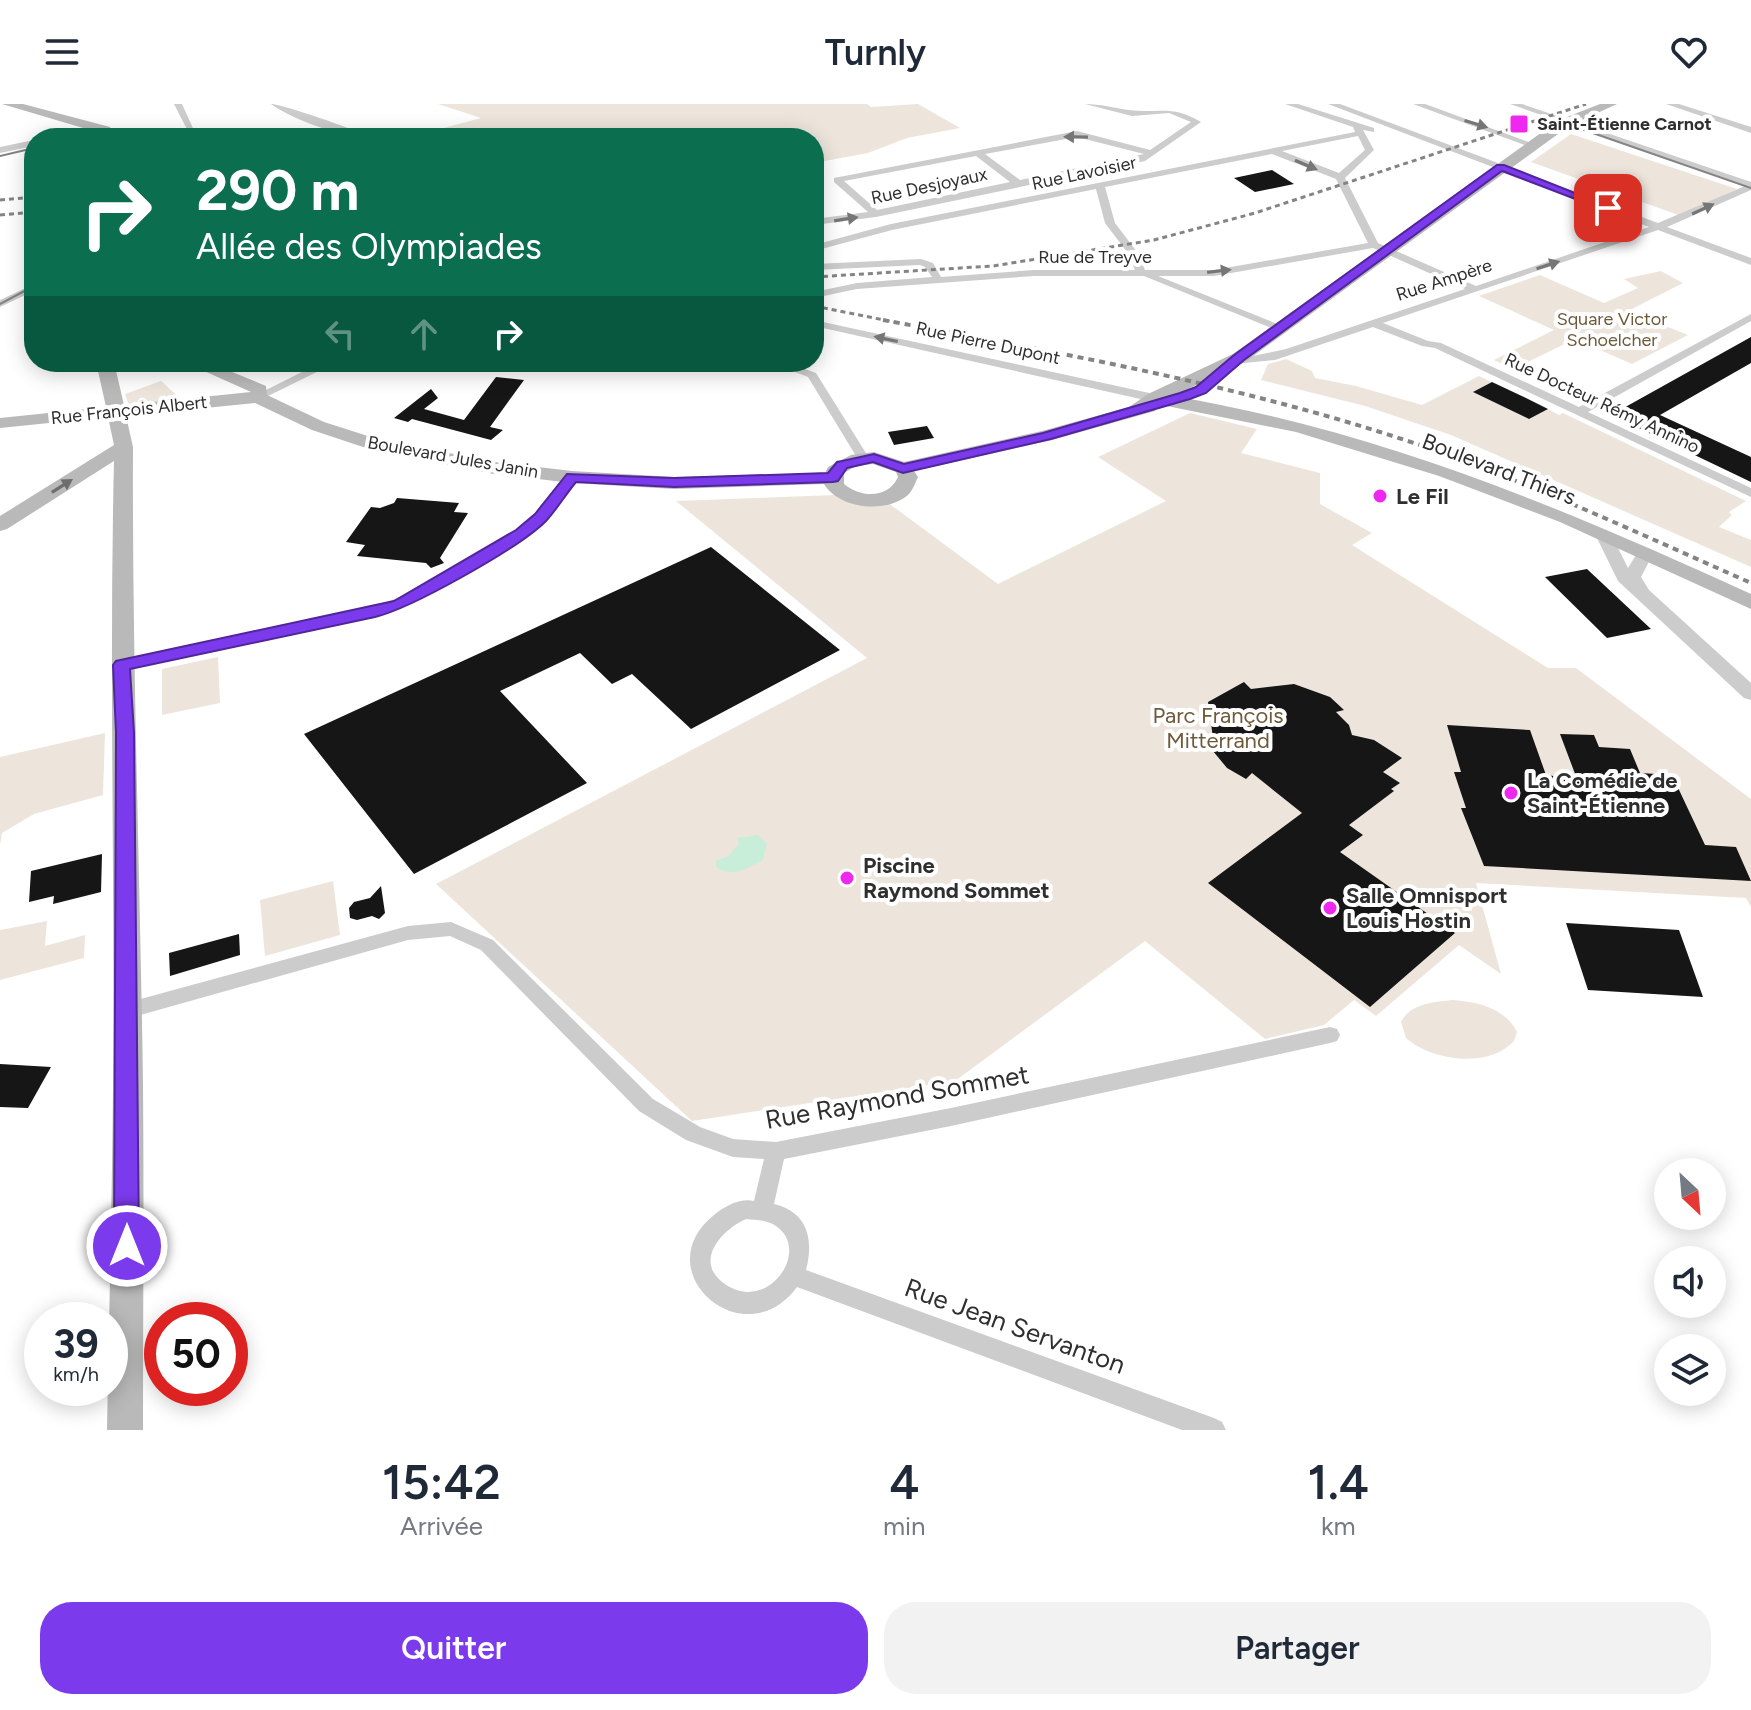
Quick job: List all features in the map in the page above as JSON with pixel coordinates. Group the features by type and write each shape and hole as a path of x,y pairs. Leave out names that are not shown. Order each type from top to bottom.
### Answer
{"main road":[{"path":"8,104 98,128"},
{"path":"1028,441 1055,446 1169,409 1185,394 1281,329 1381,249 1562,125 1611,104"},
{"path":"107,372 123,442 125,1430"},
{"path":"191,372 227,399"},
{"name":"Boulevard Jules Janin","path":"217,372 260,390 258,397 318,426 370,443 494,468 572,477 674,483 833,478"},
{"path":"903,468 1028,441 1185,394"},
{"name":"Boulevard Thiers","path":"1185,394 1220,410 1409,461 1541,507 1751,602"},
{"name":"Rue François Albert","path":"0,423 258,397"},
{"path":"0,525 123,442 136,420 157,407"},
{"path":"863,458 886,460 903,468 908,477 907,484 894,496 883,499 847,496 839,491 833,478 842,465 863,458"}],"street":[{"path":"178,104 190,128"},
{"path":"275,104 291,113 337,128"},
{"path":"1089,104 1126,113 1163,106 1196,121 1196,125 1100,185 1110,223 1132,252 1141,273 1281,329"},
{"path":"1289,104 1440,155"},
{"path":"1417,104 1533,145"},
{"path":"1514,104 1562,125 1749,187"},
{"path":"1670,104 1751,130"},
{"path":"1338,105 1370,150 1340,177"},
{"path":"1338,105 1751,262"},
{"name":"Rue Lavoisier","path":"824,245 891,227 1273,151 1358,129"},
{"path":"876,214 837,180 1077,134 1148,155"},
{"path":"1420,147 1434,142"},
{"path":"0,150 24,147"},
{"path":"1273,151 1340,177 1381,249 1474,289"},
{"path":"978,153 1019,184"},
{"name":"Rue Desjoyaux","path":"824,221 876,214 1148,155"},
{"name":"Rue Ampère","path":"1238,360 1265,357 1661,228 1749,187"},
{"name":"Rue de Treyve","path":"824,293 857,286 1034,273 1214,273 1381,249"},
{"path":"824,267 921,262 929,265 939,281"},
{"path":"0,304 24,292"},
{"name":"Rue Docteur Rémy Annino","path":"1392,316 1435,338 1437,345"},
{"path":"1579,412 1751,317"},
{"name":"Rue Docteur Rémy Annino","path":"1373,323 1426,344 1437,345 1751,493"},
{"name":"Rue Pierre Dupont","path":"824,325 1185,394"},
{"path":"258,397 310,372"},
{"path":"803,372 812,375 863,458"},
{"path":"122,665 375,612 399,604 521,533 540,518 572,477"},
{"path":"1604,536 1624,577 1751,694"},
{"path":"1643,595 1632,577 1645,554"},
{"name":"Rue Raymond Sommet","path":"126,1011 408,933 451,929 487,945 646,1105 693,1134 733,1148 776,1151 965,1114 1330,1035"},
{"path":"762,1209 776,1151"},
{"path":"762,1209 788,1221 796,1233 800,1261 795,1276 785,1289 770,1299 753,1304 736,1303 720,1296 708,1285 701,1270 700,1254 710,1231 729,1214 762,1209"},
{"name":"Rue Jean Servanton","path":"795,1276 1214,1430"}],"green space":[{"path":"438,104 867,104 871,107 918,104 960,128 907,138 868,153 824,161 824,128 444,128 481,118"},
{"path":"1571,134 1737,189 1681,216 1531,162"},
{"name":"Square Victor Schoelcher","path":"1661,271 1683,283 1628,311 1688,335 1632,364 1575,339 1513,369 1494,360 1554,330 1479,296 1540,275 1604,303 1638,288 1624,279"},
{"path":"1286,359 1312,371 1315,378 1422,405 1479,376 1492,382 1474,392 1529,419 1548,409 1559,415 1563,413 1746,501 1729,512 1732,515 1719,527 1751,540 1751,567 1451,435 1365,406 1261,380 1268,364"},
{"path":"161,381 182,400 129,406 125,394"},
{"name":"Parc François Mitterrand","path":"1190,413 1257,429 1241,453 1320,473 1320,504 1372,533 1352,545 1548,668 1576,668 1751,799 1751,907 1746,898 1476,883 1501,974 1459,945 1376,1016 1354,1000 1324,1025 1265,1039 1145,941 955,1081 692,1121 436,884 867,658 676,501 835,495 887,502 998,584 1166,501 1098,457"},
{"path":"218,657 220,703 162,715 162,669"},
{"path":"105,733 103,795 34,814 2,833 0,845 0,757"},
{"path":"333,881 340,935 265,956 260,900"},
{"path":"47,921 45,946 85,935 84,958 0,980 0,930"},
{"path":"1453,1000 1472,1002 1498,1012 1517,1032 1514,1041 1490,1056 1460,1059 1430,1052 1406,1038 1401,1022 1411,1011 1424,1005"}],"shaded area":[{"path":"758,835 767,843 763,860 734,872 716,867 716,861 728,856 739,844 737,838"}],"building":[{"path":"1272,170 1294,184 1255,192 1234,178"},
{"path":"1629,223 1640,227 1612,237 1596,227"},
{"path":"1751,337 1751,363 1660,415 1751,457 1751,482 1611,415"},
{"path":"496,377 524,380 490,427 503,430 491,440 412,419 408,422 394,418 431,389 438,398 424,409 464,420"},
{"path":"1492,382 1548,409 1529,419 1473,392"},
{"path":"927,426 934,438 894,445 888,432"},
{"path":"397,498 459,503 454,512 468,513 440,558 444,563 431,568 426,563 357,556 365,545 346,542 371,507 380,508 394,503"},
{"path":"711,547 840,650 691,729 632,674 612,684 580,653 500,691 587,783 414,874 304,734"},
{"path":"1587,569 1651,629 1607,638 1545,577"},
{"path":"1244,682 1251,689 1294,684 1330,697 1344,710 1336,712 1349,725 1352,735 1374,740 1402,758 1383,772 1400,783 1349,825 1363,835 1340,852 1455,933 1370,1007 1208,883 1302,813 1252,773 1246,779 1227,768 1203,739 1213,738 1208,702"},
{"name":"La Comédie de Saint-Étienne","path":"1447,725 1530,730 1546,775 1577,779 1560,734 1594,735 1599,747 1630,749 1640,773 1672,775 1705,845 1736,847 1751,881 1484,866 1461,808 1466,808 1454,772 1461,772"},
{"path":"102,854 101,892 53,904 54,896 29,902 31,871"},
{"path":"381,886 385,913 379,919 372,916 357,920 350,918 349,908 354,902 370,898"},
{"path":"1566,923 1679,930 1703,997 1588,990"},
{"path":"239,934 240,955 170,976 169,953"},
{"path":"0,1064 51,1067 28,1108 0,1107"}],"tram line":[{"path":"1564,123 1751,188"},
{"path":"0,156 24,150"},
{"path":"0,304 24,291"}],"railway":[{"path":"824,276 993,266 1154,240 1255,213 1586,104"},
{"path":"0,200 24,198"},
{"path":"0,215 24,213"},
{"path":"824,308 894,322"},
{"path":"883,320 1196,382 1380,432 1521,483 1751,583"}],"place":[{"name":"Saint-Étienne Carnot","path":"1519,124"},
{"name":"Le Fil","path":"1380,496"},
{"name":"La Comédie de Saint-Étienne","path":"1511,793"},
{"name":"Piscine Raymond Sommet","path":"847,878"},
{"name":"Salle Omnisport Louis Hostin","path":"1330,908"}],"route":[{"path":"127,1246 125,733 122,665 375,612 399,604 521,533 540,518 572,477 674,483 833,478 842,465 863,458 886,460 903,468 999,448 1172,401 1201,390 1217,379 1239,358 1501,167 1608,208"}]}
